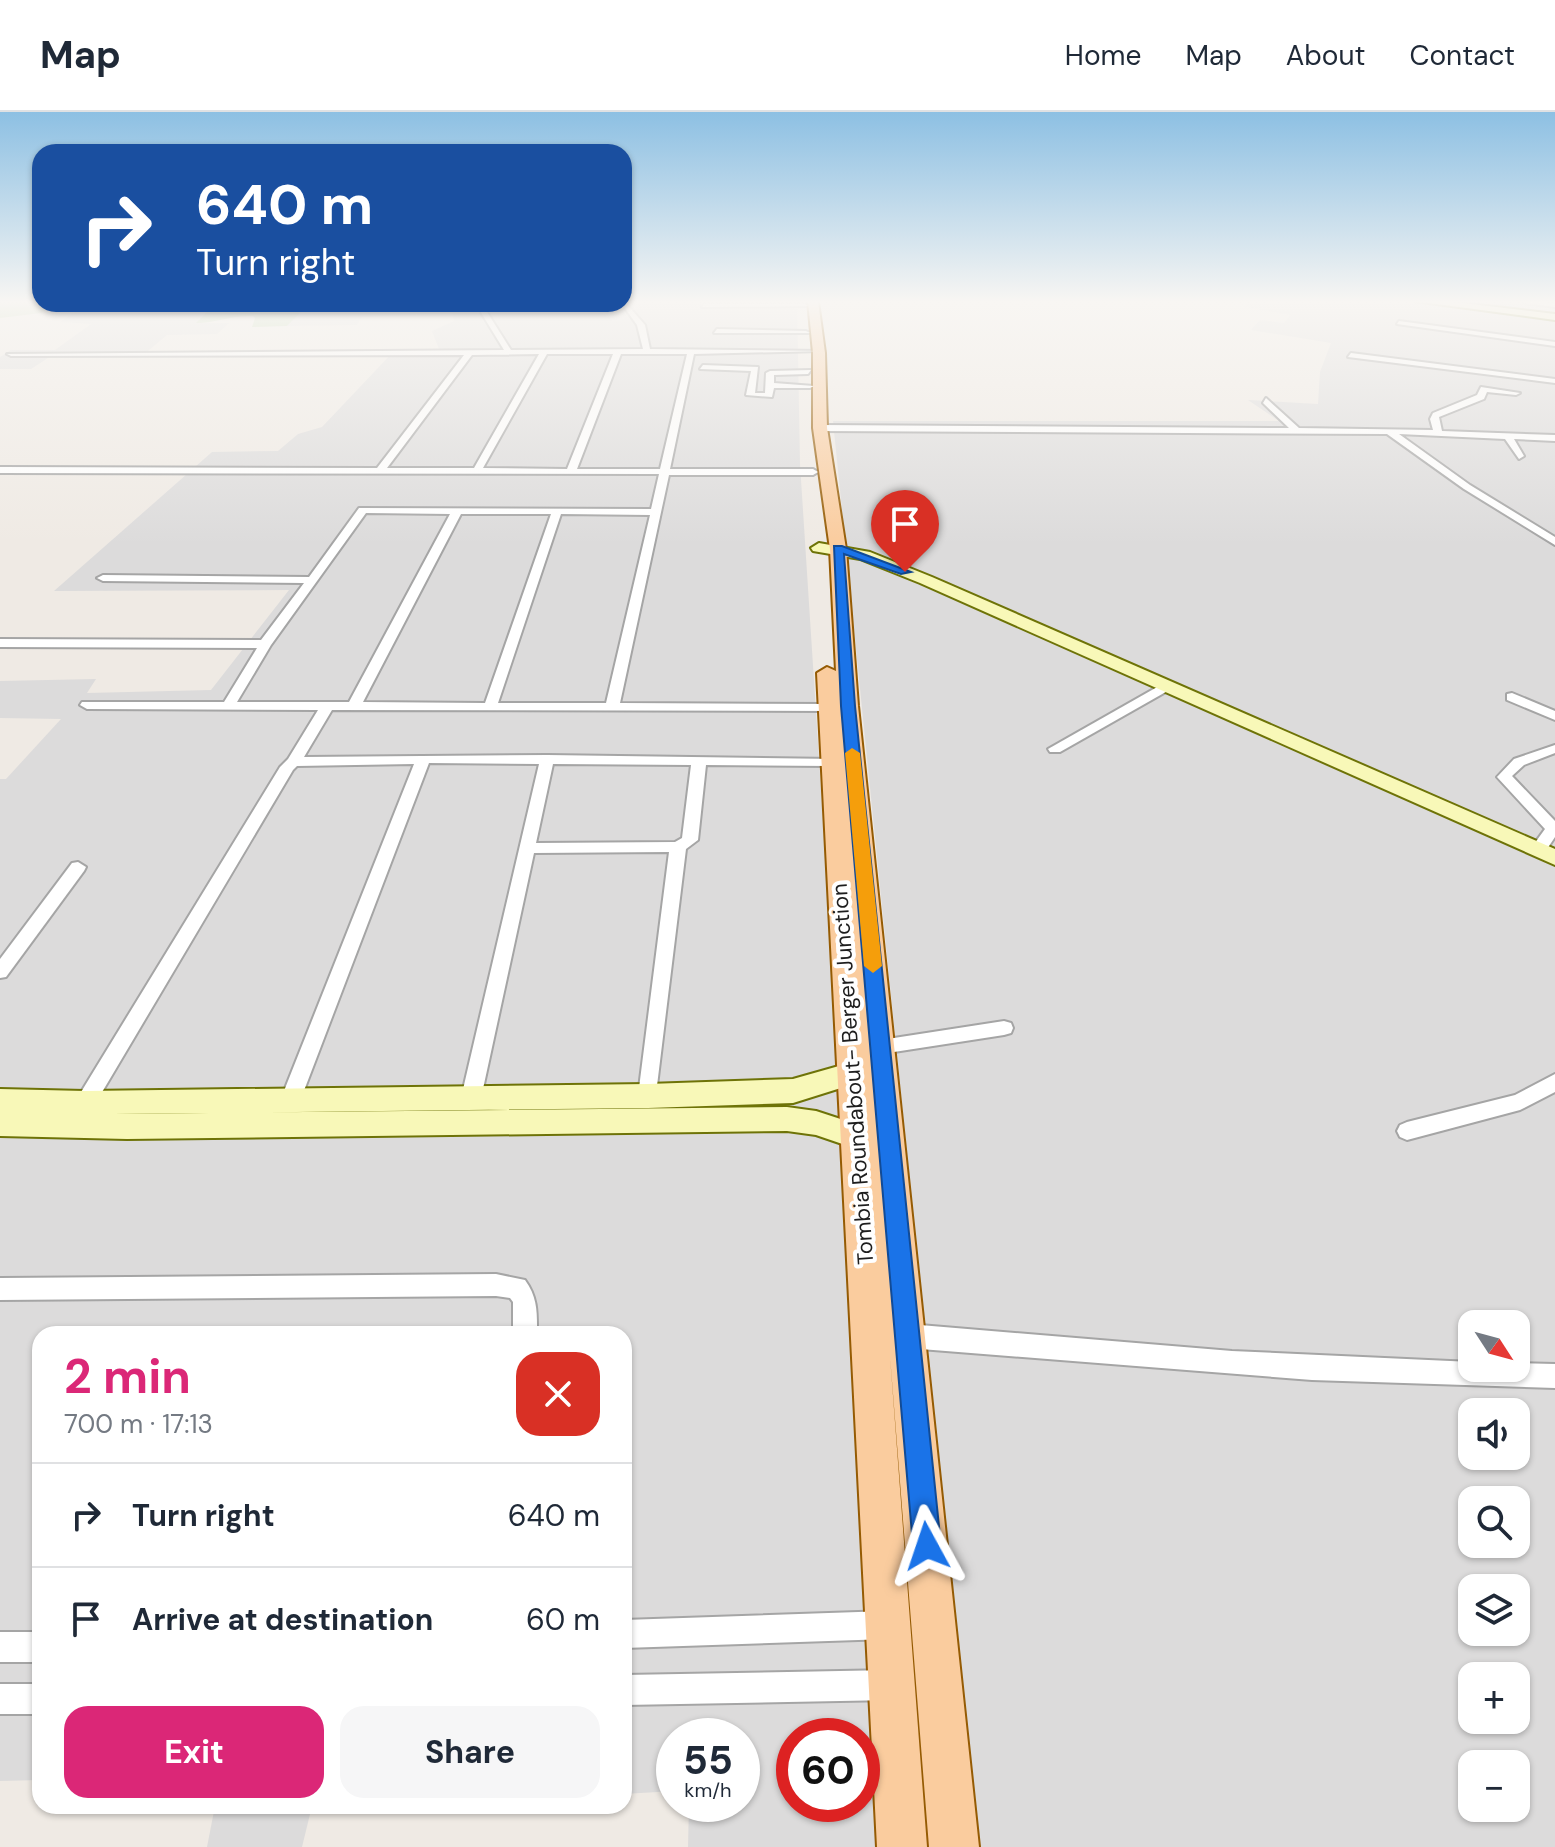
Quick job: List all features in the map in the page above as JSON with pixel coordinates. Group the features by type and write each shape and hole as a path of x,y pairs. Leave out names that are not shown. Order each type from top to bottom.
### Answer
{"main road":[{"name":"Tombia Roundabout- Berger Junction","path":"810,382 813,472 829,548 830,762 902,1847"},
{"name":"Tombia Roundabout- Berger Junction","path":"814,382 881,1047 954,1847"}],"street":[{"path":"380,471 448,382"},
{"path":"477,471 527,382"},
{"path":"571,471 606,382"},
{"path":"612,707 684,382"},
{"path":"753,382 751,396 768,396 770,382"},
{"path":"1438,432 1434,419 1436,415 1481,397 1484,389 1516,393"},
{"path":"1266,401 1296,430"},
{"path":"820,428 1389,431 1555,438"},
{"path":"1389,431 1467,487 1555,542"},
{"path":"1507,434 1519,456"},
{"path":"0,470 813,472"},
{"path":"228,706 265,644 309,580 363,510 654,512"},
{"path":"353,708 457,511"},
{"path":"490,707 557,511"},
{"path":"829,548 864,555 926,580 1546,854 1553,828 1504,777 1511,767 1542,751 1555,749"},
{"path":"103,578 309,580"},
{"path":"0,643 265,644"},
{"path":"1055,749 1166,686"},
{"path":"1512,697 1555,716"},
{"path":"87,705 829,708"},
{"path":"85,1103 287,767 294,762 326,708"},
{"path":"294,762 423,759 830,762"},
{"path":"290,1101 423,759"},
{"path":"471,1098 547,759"},
{"path":"528,848 678,847 690,840 699,761"},
{"path":"648,1096 678,847"},
{"path":"0,972 78,867"},
{"path":"881,1047 1004,1028"},
{"path":"0,1124 170,1114 290,1101 793,1091 853,1073"},
{"path":"1407,1131 1520,1102 1555,1082"},
{"path":"0,1101 85,1103 170,1114 787,1119 816,1123 857,1137"},
{"path":"0,1289 496,1285 517,1288 525,1299 525,1326"},
{"path":"908,1336 1201,1362 1450,1376 1555,1376"},
{"path":"632,1634 888,1625"},
{"path":"0,1647 32,1647"},
{"path":"632,1690 892,1685"},
{"path":"0,1699 32,1699"}],"shaded area":[{"path":"365,382 798,382 800,464 836,1022 871,1718 776,1718 776,1822 876,1822 877,1847 688,1847 689,1822 760,1822 760,1718 656,1718 656,1792 632,1794 632,1326 32,1326 32,1780 0,1781 0,779 6,779 61,719 0,718 0,681 96,679 87,693 211,690 289,590 54,591 212,452 278,451 298,434 322,427"},
{"path":"1319,382 1555,382 1555,1847 977,1847 833,421 1279,421 1248,400 1318,404"},
{"path":"213,1814 310,1814 302,1847 207,1847"}],"slow traffic":[{"path":"852,753 873,966"}],"route":[{"path":"905,572 864,555 838,549 848,706 927,1546"}]}
